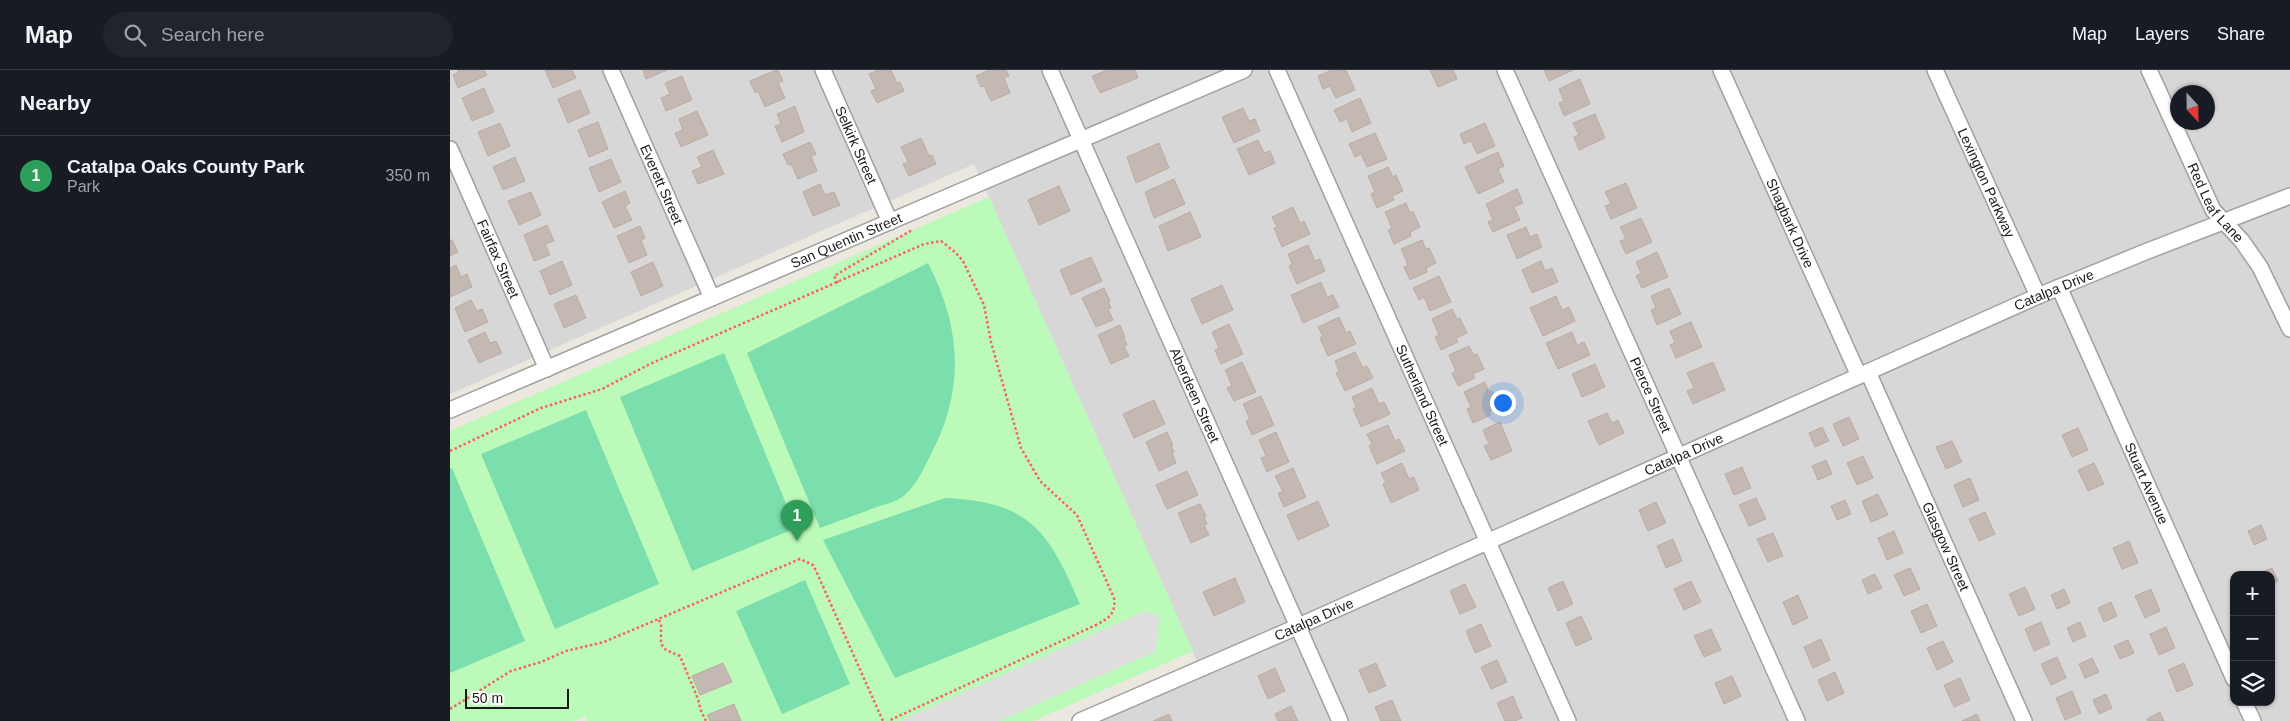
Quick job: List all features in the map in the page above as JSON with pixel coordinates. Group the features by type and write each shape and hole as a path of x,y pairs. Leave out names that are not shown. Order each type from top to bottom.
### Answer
{"street":[{"name":"Everett Street","path":"611,70 712,298"},
{"name":"Selkirk Street","path":"822,70 890,222"},
{"name":"Aberdeen Street","path":"1050,70 1340,721"},
{"name":"San Quentin Street","path":"450,410 1244,70"},
{"name":"Sutherland Street","path":"1277,70 1568,721"},
{"name":"Pierce Street","path":"1505,70 1796,721"},
{"name":"Shagbark Drive","path":"1721,70 1864,374"},
{"name":"Lexington Parkway","path":"1935,70 2038,296"},
{"name":"Red Leaf Lane","path":"2150,70 2213,210 2242,241 2260,267 2290,329"},
{"name":"Fairfax Street","path":"450,149 547,368"},
{"name":"Catalpa Drive","path":"1080,721 1110,715 1297,626 2058,287 2290,196"},
{"name":"Stuart Avenue","path":"2058,287 2230,670"},
{"name":"Glasgow Street","path":"1864,374 2024,721"},
{"path":"2246,706 2253,721"}],"path":[{"path":"838,283 834,276 912,230"},
{"path":"450,451 541,408 602,389 650,364 933,241 940,241 955,252 963,261 984,305 991,342 1021,448 1040,481 1077,515 1114,598 1116,607 1110,617 1096,625 888,721"},
{"path":"450,709 511,671 541,662 566,651 604,642 792,561 805,560 813,565 817,573 883,721"},
{"path":"658,619 661,625 661,644 666,650 680,656 706,721"}],"shaded area":[{"path":"450,70 2290,70 2290,721 1100,721 1203,675 974,164 450,394"},
{"path":"1145,611 1159,617 1156,651 999,721 900,721"}],"green space":[{"path":"989,197 1193,651 1033,721 587,721 585,716 574,721 450,721 450,431"},
{"path":"928,263 948,312 955,360 954,384 941,432 921,474 909,491 899,499 820,528 747,353"},
{"path":"724,353 796,528 692,571 620,397"},
{"path":"586,410 659,584 555,629 481,454"},
{"path":"450,468 452,468 525,641 450,673"},
{"path":"945,498 997,506 1017,514 1032,525 1046,539 1057,557 1080,604 895,678 823,540"},
{"path":"805,580 850,684 782,714 736,611"}],"building":[{"path":"458,70 484,70 487,75 458,88 453,75 459,72"},
{"path":"545,70 572,70 576,78 553,88"},
{"path":"643,70 667,70 646,79"},
{"path":"778,70 783,81 778,83 785,98 765,107 758,91 755,93 750,81"},
{"path":"878,70 891,70 897,83 900,82 904,91 877,103 871,91 876,89 869,74"},
{"path":"989,70 1006,70 1009,76 1004,78 1010,93 991,101 984,86 981,87 976,76"},
{"path":"1108,70 1135,70 1138,78 1100,93 1092,76"},
{"path":"1332,70 1346,70 1355,90 1336,98 1330,86 1323,89 1318,76"},
{"path":"1430,70 1453,70 1457,79 1438,87"},
{"path":"1544,70 1573,70 1549,81"},
{"path":"682,76 692,100 666,111 661,98 670,94 665,83"},
{"path":"1580,79 1590,104 1564,116 1559,103 1564,101 1559,89"},
{"path":"484,88 494,112 472,121 462,98"},
{"path":"580,90 590,113 568,123 558,99"},
{"path":"1360,98 1371,123 1352,132 1347,119 1340,122 1334,110"},
{"path":"795,106 804,132 782,142 775,126 781,124 777,114"},
{"path":"1243,108 1249,121 1255,119 1260,131 1234,143 1222,117"},
{"path":"697,111 708,135 681,147 675,133 683,130 679,119"},
{"path":"1595,114 1605,138 1579,150 1574,137 1579,135 1573,123"},
{"path":"598,122 608,149 589,157 578,130"},
{"path":"500,123 510,146 488,156 478,132"},
{"path":"1485,123 1495,146 1477,154 1471,141 1464,144 1460,134"},
{"path":"1375,133 1387,159 1367,167 1361,154 1355,157 1349,144"},
{"path":"921,138 929,156 932,155 936,164 909,176 903,164 908,162 901,147"},
{"path":"1258,140 1264,153 1270,151 1275,163 1249,175 1237,149"},
{"path":"810,142 816,154 811,156 817,171 798,179 791,164 788,165 783,154"},
{"path":"1159,143 1169,168 1136,183 1127,157"},
{"path":"713,150 724,174 698,184 692,171 702,167 697,157"},
{"path":"1498,152 1504,166 1498,169 1504,182 1478,194 1465,167"},
{"path":"515,157 525,181 503,190 493,167"},
{"path":"611,159 621,182 599,192 589,168"},
{"path":"1388,167 1393,177 1396,175 1403,191 1392,196 1394,200 1377,208 1371,194 1375,192 1368,176"},
{"path":"1174,179 1185,204 1154,218 1145,192"},
{"path":"1626,183 1637,208 1611,219 1605,206 1611,204 1605,192"},
{"path":"820,184 825,195 834,192 840,205 813,216 803,192"},
{"path":"1059,186 1070,211 1039,225 1028,200"},
{"path":"1517,189 1523,203 1514,207 1520,220 1493,232 1488,222 1493,220 1486,204"},
{"path":"625,191 630,203 625,206 632,220 614,228 602,202"},
{"path":"531,192 541,215 519,225 508,201"},
{"path":"1406,203 1410,213 1413,211 1420,227 1410,232 1411,236 1394,244 1388,230 1392,228 1385,212"},
{"path":"1293,207 1300,223 1304,221 1310,234 1282,247 1274,228 1277,227 1272,217"},
{"path":"1190,212 1201,237 1168,251 1159,226"},
{"path":"1641,218 1652,242 1626,254 1620,241 1626,239 1620,227"},
{"path":"547,225 554,241 545,244 550,255 534,261 524,235"},
{"path":"640,226 645,238 641,240 647,255 629,263 617,236"},
{"path":"1526,227 1530,237 1537,234 1542,247 1517,259 1507,235"},
{"path":"450,240 452,240 458,252 450,256"},
{"path":"1422,240 1426,249 1429,248 1436,263 1426,268 1427,272 1410,280 1404,267 1408,265 1401,249"},
{"path":"1308,245 1315,261 1320,259 1325,271 1297,284 1289,266 1292,264 1288,254"},
{"path":"1657,252 1668,277 1642,288 1636,276 1641,273 1636,262"},
{"path":"1091,257 1102,281 1071,295 1060,270"},
{"path":"562,261 572,285 550,295 540,271"},
{"path":"1541,261 1545,271 1552,268 1558,282 1532,293 1522,270"},
{"path":"653,262 663,286 641,296 631,272"},
{"path":"456,265 461,277 467,274 472,287 450,297 450,268"},
{"path":"1439,276 1451,302 1430,311 1424,297 1419,300 1413,288"},
{"path":"1321,282 1327,297 1333,295 1339,307 1303,323 1291,295"},
{"path":"1222,285 1233,310 1202,324 1191,299"},
{"path":"1104,288 1110,301 1108,301 1111,308 1108,309 1113,320 1096,327 1082,298"},
{"path":"1669,288 1681,314 1657,325 1651,310 1656,308 1651,296"},
{"path":"576,295 586,318 564,328 554,304"},
{"path":"1556,296 1562,310 1569,307 1575,321 1543,336 1530,308"},
{"path":"471,300 477,311 482,309 488,322 465,332 455,308"},
{"path":"1452,309 1457,319 1460,318 1467,333 1456,338 1458,342 1441,350 1435,337 1439,335 1432,319"},
{"path":"1339,317 1346,333 1350,331 1356,344 1328,356 1320,338 1323,336 1318,327"},
{"path":"1691,322 1702,347 1676,358 1670,345 1675,343 1670,331"},
{"path":"1229,324 1243,354 1221,364 1215,350 1219,348 1212,332"},
{"path":"1120,325 1127,345 1124,346 1129,356 1111,364 1098,335"},
{"path":"485,332 490,343 496,341 502,353 479,363 468,340"},
{"path":"1572,332 1577,345 1584,342 1590,355 1558,369 1546,343"},
{"path":"1469,346 1474,355 1477,354 1484,369 1473,374 1475,378 1458,386 1452,373 1456,371 1449,355"},
{"path":"1355,352 1363,368 1367,366 1373,378 1345,391 1336,373 1339,371 1335,361"},
{"path":"1242,362 1256,392 1234,401 1227,388 1232,386 1225,370"},
{"path":"1713,362 1725,390 1693,404 1687,391 1694,388 1687,373"},
{"path":"1595,364 1605,387 1582,397 1572,374"},
{"path":"1485,382 1489,392 1492,391 1500,406 1489,411 1491,415 1473,423 1467,409 1471,407 1464,392"},
{"path":"1372,388 1379,404 1384,402 1390,414 1361,427 1353,409 1356,407 1352,397"},
{"path":"1261,396 1274,425 1252,435 1246,421 1250,419 1243,404"},
{"path":"1154,400 1165,424 1134,438 1123,414"},
{"path":"1607,413 1612,423 1618,420 1624,433 1599,445 1588,421"},
{"path":"1849,417 1859,439 1843,446 1833,424"},
{"path":"1500,422 1512,451 1491,460 1484,446 1489,444 1483,430"},
{"path":"1388,425 1395,441 1399,439 1405,451 1377,464 1369,446 1372,444 1367,434"},
{"path":"1822,427 1829,441 1815,447 1809,433"},
{"path":"2078,428 2088,450 2072,457 2062,435"},
{"path":"1167,432 1173,445 1171,445 1174,452 1172,453 1176,463 1159,471 1146,442"},
{"path":"1276,432 1289,462 1267,472 1261,458 1266,456 1259,440"},
{"path":"1952,441 1962,462 1946,469 1936,447"},
{"path":"1863,456 1873,478 1857,485 1847,463"},
{"path":"1826,460 1832,474 1818,480 1812,466"},
{"path":"1402,463 1409,479 1414,477 1419,490 1391,503 1383,484 1386,483 1381,473"},
{"path":"2094,463 2104,484 2088,491 2078,470"},
{"path":"1742,467 1751,488 1734,495 1725,474"},
{"path":"1293,468 1306,497 1284,507 1278,493 1283,492 1275,476"},
{"path":"1187,471 1198,495 1167,509 1156,485"},
{"path":"1970,478 1979,500 1963,507 1954,485"},
{"path":"1878,494 1888,515 1871,522 1862,501"},
{"path":"1756,498 1766,519 1749,526 1739,505"},
{"path":"1845,500 1851,514 1837,520 1831,506"},
{"path":"1318,501 1329,526 1298,540 1287,515"},
{"path":"1656,502 1666,523 1648,531 1639,510"},
{"path":"1200,504 1206,516 1204,517 1207,524 1204,525 1209,535 1191,543 1178,513"},
{"path":"1985,512 1995,534 1979,541 1969,519"},
{"path":"2261,525 2267,539 2254,545 2248,531"},
{"path":"1894,531 1903,553 1887,560 1878,538"},
{"path":"1773,533 1783,556 1768,562 1757,539"},
{"path":"1673,539 1682,561 1666,568 1657,546"},
{"path":"2129,541 2138,563 2122,569 2113,548"},
{"path":"1910,568 1920,589 1904,596 1894,575"},
{"path":"1875,574 1882,588 1868,594 1862,580"},
{"path":"1235,578 1245,602 1214,616 1203,592"},
{"path":"1563,581 1573,604 1558,611 1548,588"},
{"path":"1691,581 1701,602 1684,610 1674,589"},
{"path":"1465,584 1476,607 1460,614 1450,591"},
{"path":"2025,587 2035,609 2019,616 2009,594"},
{"path":"2064,589 2070,603 2057,609 2051,595"},
{"path":"2151,589 2160,611 2145,618 2135,596"},
{"path":"1798,595 1808,618 1793,625 1783,602"},
{"path":"2111,602 2117,616 2104,622 2098,608"},
{"path":"1927,604 1937,626 1921,633 1911,611"},
{"path":"1581,616 1592,639 1576,646 1566,623"},
{"path":"2041,622 2050,644 2034,651 2025,629"},
{"path":"2080,622 2086,636 2073,642 2067,628"},
{"path":"1481,624 1491,646 1475,653 1466,631"},
{"path":"2166,627 2175,648 2159,655 2150,634"},
{"path":"1711,629 1721,650 1704,657 1694,636"},
{"path":"1821,639 1830,660 1813,668 1804,647"},
{"path":"2128,640 2134,653 2120,659 2114,646"},
{"path":"1943,641 1953,662 1937,670 1927,648"},
{"path":"2057,657 2066,678 2051,685 2041,664"},
{"path":"2092,658 2099,672 2085,678 2079,664"},
{"path":"1497,660 1507,682 1491,689 1481,667"},
{"path":"723,663 732,682 700,695 692,676"},
{"path":"1376,663 1386,686 1369,693 1359,670"},
{"path":"2184,663 2193,685 2177,692 2168,670"},
{"path":"1275,668 1285,691 1268,699 1258,676"},
{"path":"1835,672 1844,693 1827,701 1818,680"},
{"path":"1732,676 1741,696 1724,704 1715,683"},
{"path":"1960,678 1970,700 1954,707 1944,685"},
{"path":"2072,691 2081,713 2065,720 2056,698"},
{"path":"2106,694 2112,708 2099,714 2093,700"},
{"path":"1513,696 1522,718 1515,721 1505,721 1497,703"},
{"path":"1392,700 1401,721 1381,721 1375,707"},
{"path":"734,704 741,721 710,721 707,715"},
{"path":"1291,706 1298,721 1278,721 1275,714"},
{"path":"2160,712 2164,721 2148,721 2147,719"},
{"path":"1169,714 1172,721 1153,721"},
{"path":"1977,714 1980,721 1962,721"}],"place":[{"name":"Catalpa Oaks County Park","path":"797,541"}]}
